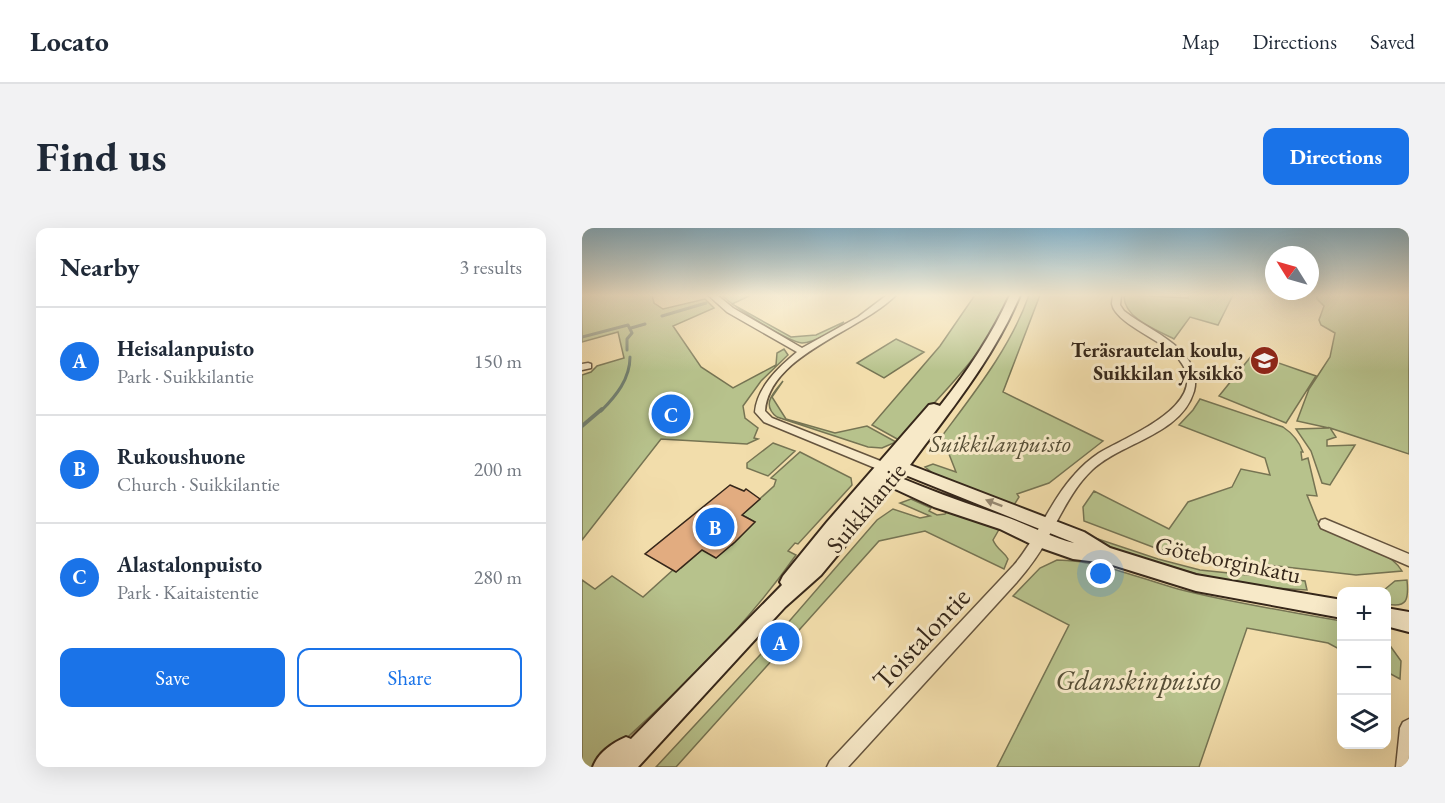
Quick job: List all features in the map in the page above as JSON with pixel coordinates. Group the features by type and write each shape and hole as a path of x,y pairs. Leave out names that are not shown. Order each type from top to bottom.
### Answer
{"main road":[{"name":"Suikkilantie","path":"621,767 778,601 803,563 892,472 938,420 1003,320"},
{"name":"Göteborginkatu","path":"892,472 940,502 1006,524 1044,533 1073,551 1106,555 1196,583 1337,608"},
{"path":"1391,618 1409,622"},
{"name":"Suikkilantie","path":"604,767 683,702"}],"street":[{"path":"748,320 803,352"},
{"path":"859,320 803,352 765,391 760,401 760,412 768,420 782,427 892,472"},
{"name":"Toistalontie","path":"836,767 1027,560 1066,492 1090,466 1103,456 1170,419 1184,404 1189,393 1191,376 1187,364 1176,352 1131,320"},
{"path":"1325,524 1409,560"},
{"path":"1405,767 1409,728"}],"green space":[{"path":"582,320 686,320 673,326 701,367 733,388 776,365 777,353 784,349 788,355 761,381 743,406 745,418 758,428 754,438 758,439 747,444 661,439 582,540 582,375 591,372 597,366 624,358 618,332 582,342"},
{"path":"757,320 791,337 816,335 844,322 824,336 802,343"},
{"path":"958,320 999,320 980,350 963,371 899,440 872,425 940,346"},
{"name":"Suikkilanpuisto","path":"1018,320 1030,320 1003,392 1103,441 1049,483 1017,494 1019,497 1014,505 934,474 925,467 933,464 956,472 942,436 979,386"},
{"path":"1139,320 1188,320 1174,339"},
{"path":"1201,320 1220,320 1218,325"},
{"path":"1319,320 1409,320 1409,454 1330,428 1336,437 1327,440 1327,446 1355,445 1330,485 1322,483 1311,451 1296,429 1329,428 1297,421 1309,389 1330,357 1335,333 1321,325"},
{"path":"896,339 924,352 884,378 857,363"},
{"path":"1253,354 1316,376 1286,423 1219,396"},
{"path":"783,381 772,397 786,419 835,433 867,426 896,442 882,448 868,447 777,417 769,404 772,394"},
{"path":"1200,399 1283,427 1289,432 1303,452 1301,452 1302,460 1308,458 1317,496 1307,495 1317,520 1324,528 1355,540 1388,557 1402,571 1356,575 1205,558 1158,549 1084,521 1083,507 1094,491 1169,529 1188,502 1232,487 1241,469 1270,475 1265,458 1179,425"},
{"path":"773,443 795,451 768,476 747,468 747,463"},
{"path":"800,452 851,478 852,485 798,544 795,543 788,551 796,555 774,585 727,640 595,767 582,767 582,580 595,589 612,576 643,597 673,570 681,568 702,550 732,545 755,522 742,515 774,486 776,480 771,478"},
{"path":"911,499 931,508 929,511 937,515 945,514 948,510 1001,526 993,540 1008,559 1004,569 925,531 879,541 676,767 656,767 760,655 877,520 893,509 920,518 930,516 900,503"},
{"path":"1089,536 1200,570 1305,581 1307,590 1257,587 1200,575 1126,553"},
{"name":"Gdanskinpuisto","path":"1057,560 1087,563 1178,589 1337,620 1337,648 1328,643 1247,628 1199,767 997,767 1069,625 1013,596 1040,568"},
{"path":"1407,580 1407,597 1399,605 1391,605 1391,587 1388,587 1395,581"},
{"path":"1391,647 1401,661 1400,679 1391,674"}],"building":[{"path":"730,485 744,491 746,489 760,499 742,515 755,522 716,558 702,550 676,572 645,554"}],"waterway":[{"path":"631,328 645,324"},
{"path":"582,337 628,325 632,333 627,339 627,350"},
{"path":"601,411 625,380 630,357"},
{"path":"582,426 602,409"}],"place":[{"name":"Teräsrautelan koulu, Suikkilan yksikkö","path":"1264,361"},
{"name":"Alastalonpuisto","path":"671,414"},
{"name":"Rukoushuone","path":"715,527"},
{"name":"Heisalanpuisto","path":"780,642"}]}
